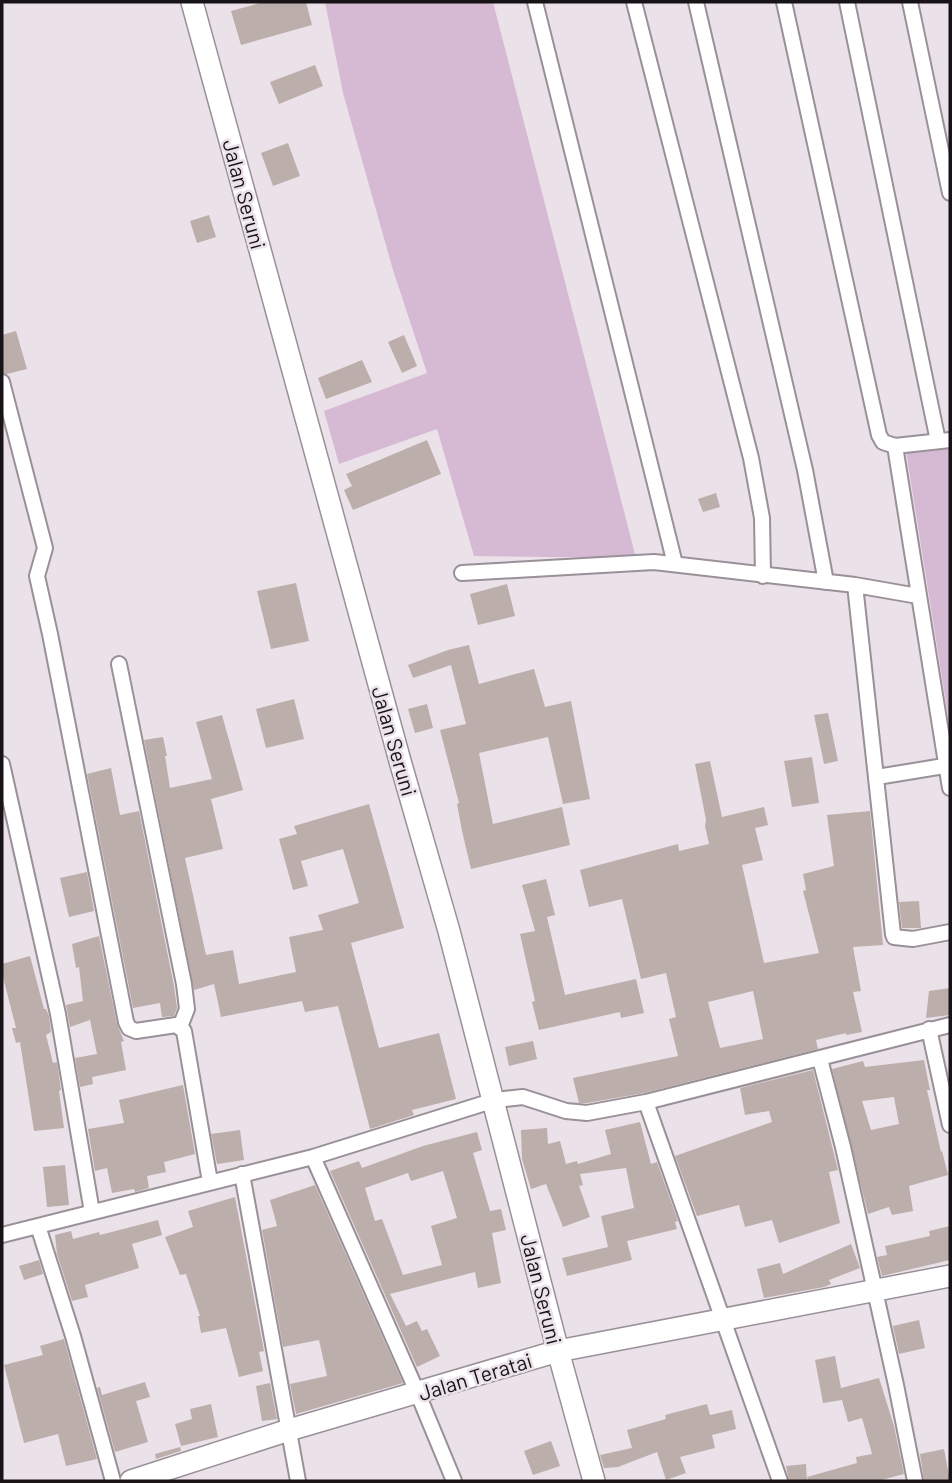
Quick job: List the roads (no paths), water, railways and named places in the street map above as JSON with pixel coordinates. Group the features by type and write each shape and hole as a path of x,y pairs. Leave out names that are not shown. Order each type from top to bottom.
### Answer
{"main road":[{"name":"Jalan Seruni","path":"192,2 495,1100 594,1481"},
{"name":"Jalan Teratai","path":"131,1481 289,1430 418,1394 558,1350 950,1276"}],"street":[{"path":"535,2 675,564"},
{"path":"634,2 751,458 762,518 763,576"},
{"path":"696,2 805,470 826,582"},
{"path":"784,2 879,435 883,442 895,446 944,440 847,2"},
{"path":"910,2 950,193"},
{"path":"2,382 45,548 37,576 37,588 50,634 127,1022 129,1028 136,1031 176,1025 186,1038 210,1182"},
{"path":"895,446 918,596 949,765 950,788"},
{"path":"462,573 654,562 855,585 918,596"},
{"path":"855,585 894,937 913,939 950,932"},
{"path":"119,664 184,984 187,1009 180,1027"},
{"path":"2,764 58,1013 92,1212"},
{"path":"877,778 949,765"},
{"path":"2,1235 313,1157 495,1100 523,1097 566,1111 582,1113 646,1102 950,1025"},
{"path":"929,1029 950,1125"},
{"path":"820,1059 843,1147 915,1481"},
{"path":"646,1102 780,1481"},
{"path":"313,1157 454,1481"},
{"path":"242,1174 298,1481"},
{"path":"38,1226 73,1336 113,1481"}]}
